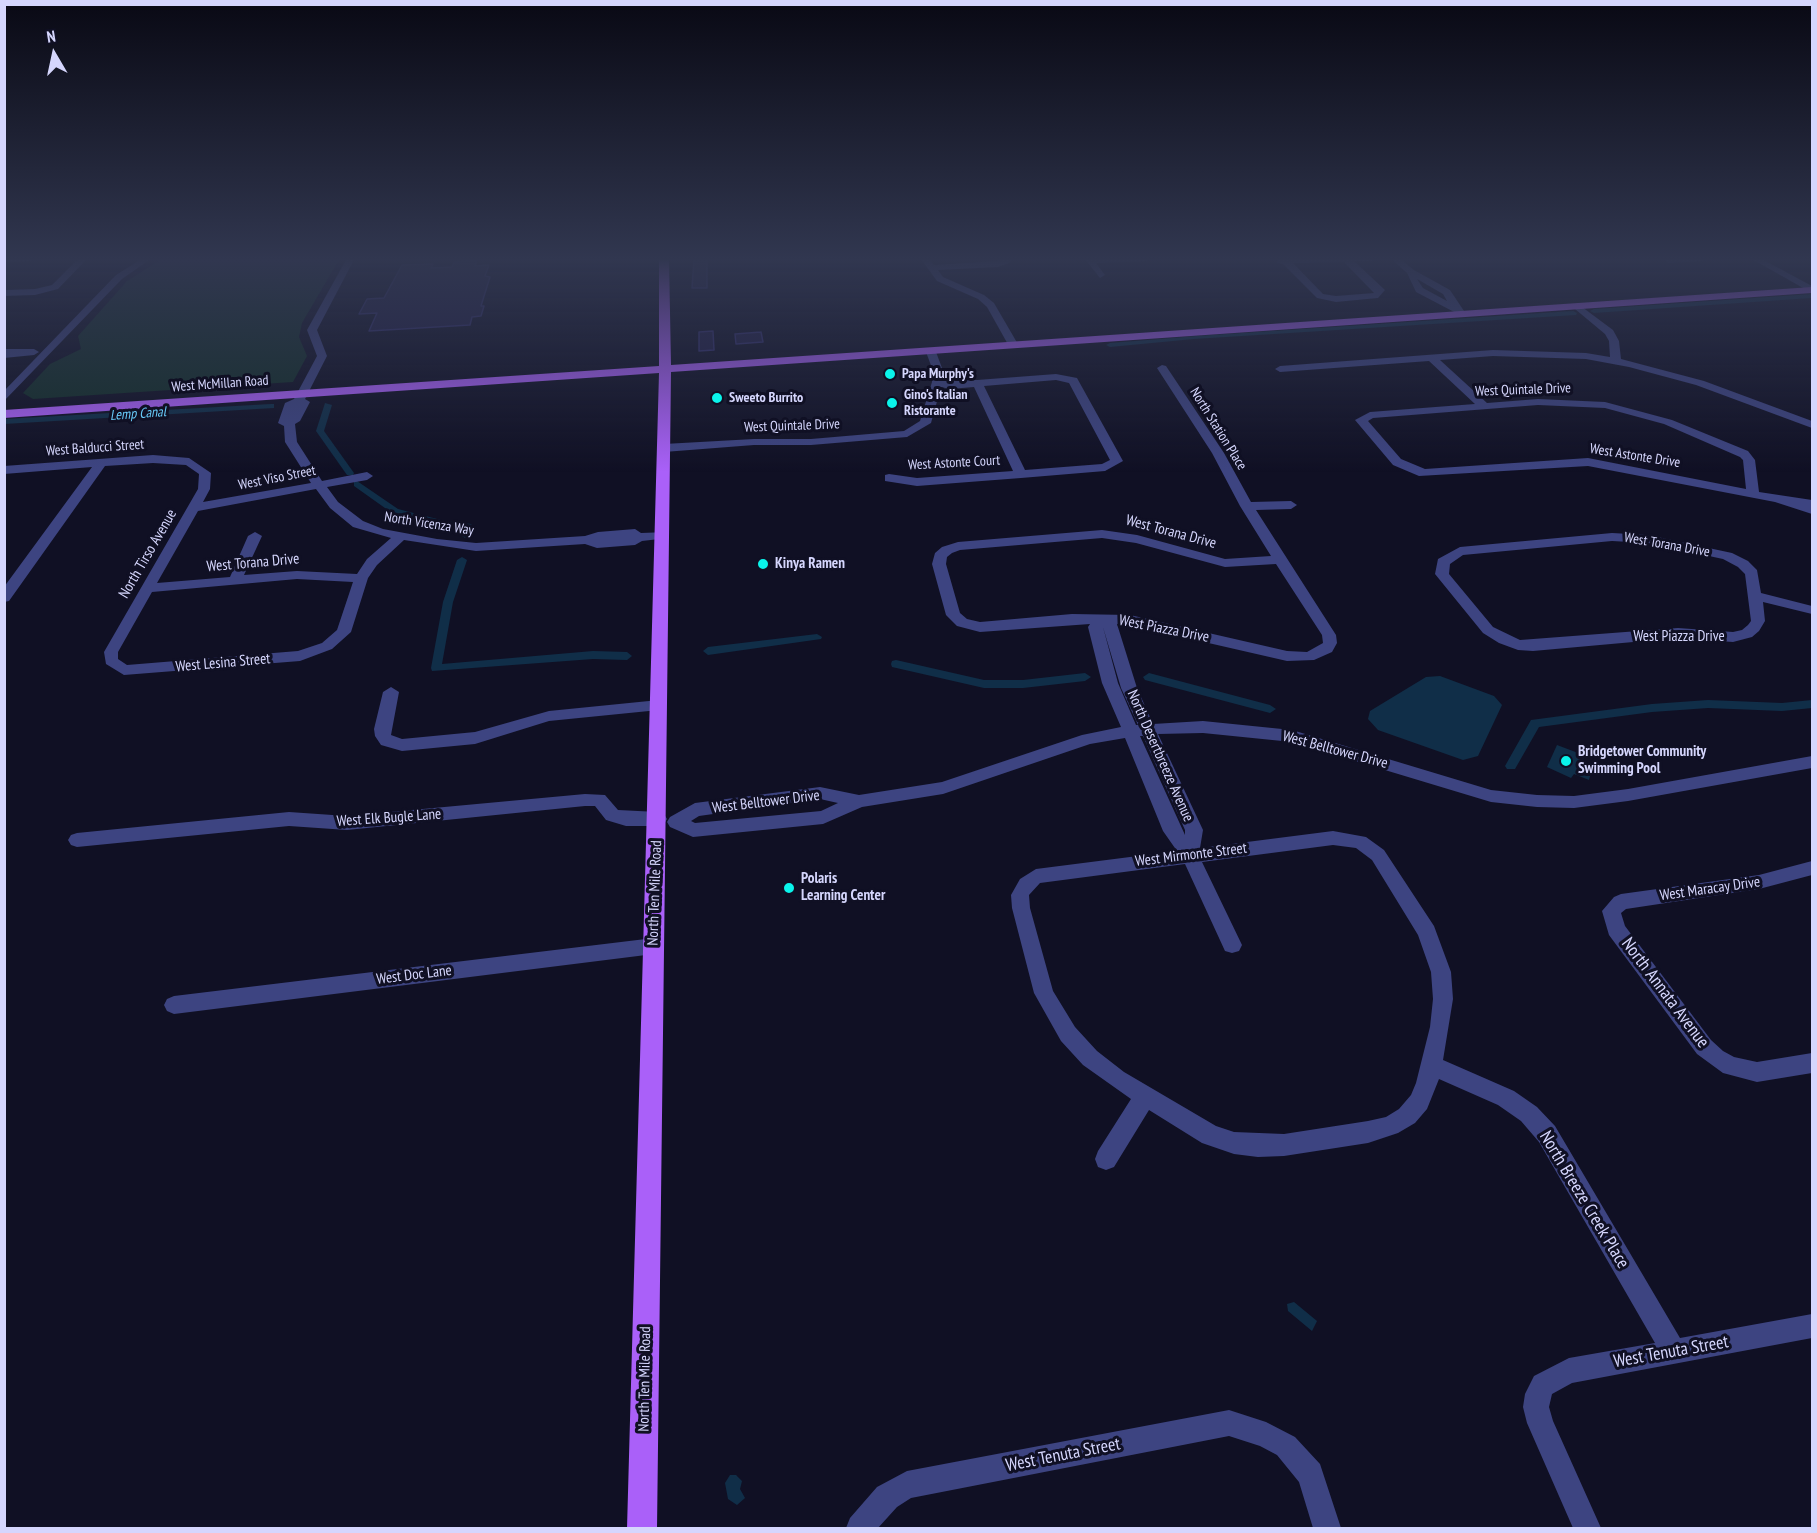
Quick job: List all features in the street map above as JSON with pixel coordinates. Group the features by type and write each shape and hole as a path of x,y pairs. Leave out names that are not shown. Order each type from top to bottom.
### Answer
{"main road":[{"name":"North Ten Mile Road","path":"642,1528 658,822 665,330"},
{"name":"West McMillan Road","path":"4,414 301,397 438,384 931,352 1230,330"}],"street":[{"path":"4,398 71,330"},
{"name":"North Vicenza Way","path":"312,330 322,356 301,397 291,403 286,411 284,423 289,424 291,442 334,506 358,524 401,536 476,547 524,546 635,533 637,537 663,535"},
{"path":"1005,330 1014,346"},
{"path":"1606,330 1614,341 1616,361"},
{"path":"4,353 51,351"},
{"path":"931,352 937,368 937,382 977,383 1021,474"},
{"path":"1280,369 1519,352 1586,356 1616,361 1700,383 1812,425"},
{"path":"1431,357 1484,405"},
{"name":"North Station Place","path":"1162,368 1218,453 1246,506 1329,636 1330,643 1327,649"},
{"path":"4,386 25,375"},
{"name":"West Astonte Court","path":"889,478 917,482 1105,467 1114,464 1117,457 1076,382 1070,378 977,383"},
{"name":"West Quintale Drive","path":"664,448 896,435 919,428 925,423 937,382"},
{"name":"West Quintale Drive","path":"1414,471 1397,462 1362,423 1362,417 1484,405 1538,402 1582,403 1626,410 1668,422 1744,454 1749,460 1753,493"},
{"name":"West Balducci Street","path":"4,470 153,459 189,462"},
{"name":"North Tirso Avenue","path":"117,668 111,661 111,652 207,483 205,473 189,462"},
{"name":"West Astonte Drive","path":"1414,471 1433,474 1588,462 1753,493 1812,510"},
{"path":"4,598 101,463"},
{"name":"West Viso Street","path":"193,508 367,476"},
{"name":"West Astonte Drive","path":"1778,499 1787,498 1812,504"},
{"path":"1246,506 1291,504"},
{"name":"West Torana Drive","path":"962,623 954,615 939,564 940,556 946,550 958,546 1102,534 1137,539 1225,563 1280,560"},
{"path":"235,580 255,536"},
{"path":"361,578 372,562 401,536"},
{"name":"West Torana Drive","path":"1504,640 1488,630 1442,574 1441,567 1448,557 1464,551 1631,537 1727,556 1743,564 1752,573 1755,601"},
{"name":"West Torana Drive","path":"148,588 314,575 361,578"},
{"name":"West Lesina Street","path":"117,668 136,671 300,656 327,646 344,632 361,578"},
{"path":"1755,601 1812,610"},
{"path":"1755,601 1812,619"},
{"name":"West Piazza Drive","path":"1504,640 1533,646 1639,635 1678,633 1720,637 1747,634 1758,621 1755,601"},
{"name":"West Piazza Drive","path":"962,623 980,627 1103,619 1146,623 1287,656 1309,657 1327,649"},
{"name":"North Desertbreeze Avenue","path":"1103,619 1095,627 1100,652 1138,730 1172,831 1190,855 1232,945"},
{"path":"391,692 382,729 387,741 402,745 462,740 502,731 549,716 659,705"},
{"name":"West Belltower Drive","path":"658,822 676,822 693,830 823,817 859,801 929,791 1064,745 1138,730 1203,727 1292,736 1491,796 1537,801 1574,802 1628,795 1811,765"},
{"name":"West Belltower Drive","path":"676,822 695,810 820,793 859,801"},
{"name":"West Elk Bugle Lane","path":"77,840 289,819 347,824 585,800 599,800 612,815 626,819 658,822"},
{"name":"West Mirmonte Street","path":"1145,1096 1090,1058 1068,1034 1051,1008 1044,993 1021,908 1020,896 1026,884 1036,876 1049,872 1333,838 1360,842 1378,855 1419,919 1432,945 1441,972 1443,999 1440,1027 1431,1065"},
{"name":"West Maracay Drive","path":"1611,911 1621,902 1759,882 1812,868"},
{"name":"North Annata Avenue","path":"1611,911 1616,929 1704,1047 1730,1066 1757,1072 1812,1063"},
{"name":"West Doc Lane","path":"174,1005 654,946"},
{"path":"1106,1159 1145,1096 1210,1135 1250,1145 1284,1145 1390,1126 1407,1116 1419,1101 1431,1065"},
{"name":"North Breeze Creek Place","path":"1431,1065 1506,1098 1529,1114 1547,1134 1674,1352"},
{"name":"West Tenuta Street","path":"1587,1528 1540,1423 1536,1407 1538,1394 1543,1385 1552,1378 1569,1371 1812,1326"},
{"name":"West Tenuta Street","path":"860,1528 887,1497 907,1485 1229,1423 1242,1425 1286,1446 1310,1474 1327,1528"}],"green space":[{"path":"84,330 301,330 299,337 307,356 293,382 33,399 23,393 50,364 81,349 78,336"}],"water":[{"path":"1440,676 1494,696 1502,705 1478,756 1463,760 1378,730 1368,719 1370,711 1426,677"},
{"name":"Bridgetower Community Swimming Pool","path":"1557,745 1586,756 1578,766 1591,772 1589,780 1574,774 1571,778 1547,767"},
{"path":"1294,1302 1317,1321 1312,1331 1288,1311 1287,1304"},
{"path":"730,1475 736,1475 742,1481 740,1489 745,1498 737,1505 728,1499 725,1483"}],"building":[{"path":"713,331 714,350 699,351 699,332"},
{"path":"761,332 763,342 736,344 735,334"}],"waterway":[{"name":"Lemp Canal","path":"1197,338 1324,330"},
{"name":"Lemp Canal","path":"1110,345 1191,339"},
{"path":"328,405 320,431 350,473"},
{"name":"Lemp Canal","path":"4,422 271,406"},
{"path":"357,484 395,511 445,524 468,526 470,530 467,536"},
{"path":"462,560 448,602 436,668 593,655 627,656"},
{"path":"708,651 817,637"},
{"path":"896,664 984,684 1023,684 1085,677"},
{"path":"1149,677 1270,709"},
{"path":"1511,766 1535,723 1652,708 1708,704 1782,707 1812,704"}],"place":[{"name":"Papa Murphy's","path":"890,374"},
{"name":"Sweeto Burrito","path":"717,398"},
{"name":"Gino's Italian Ristorante","path":"892,403"},
{"name":"Kinya Ramen","path":"763,564"},
{"name":"Bridgetower Community Swimming Pool","path":"1566,761"},
{"name":"Polaris Learning Center","path":"789,888"}]}
